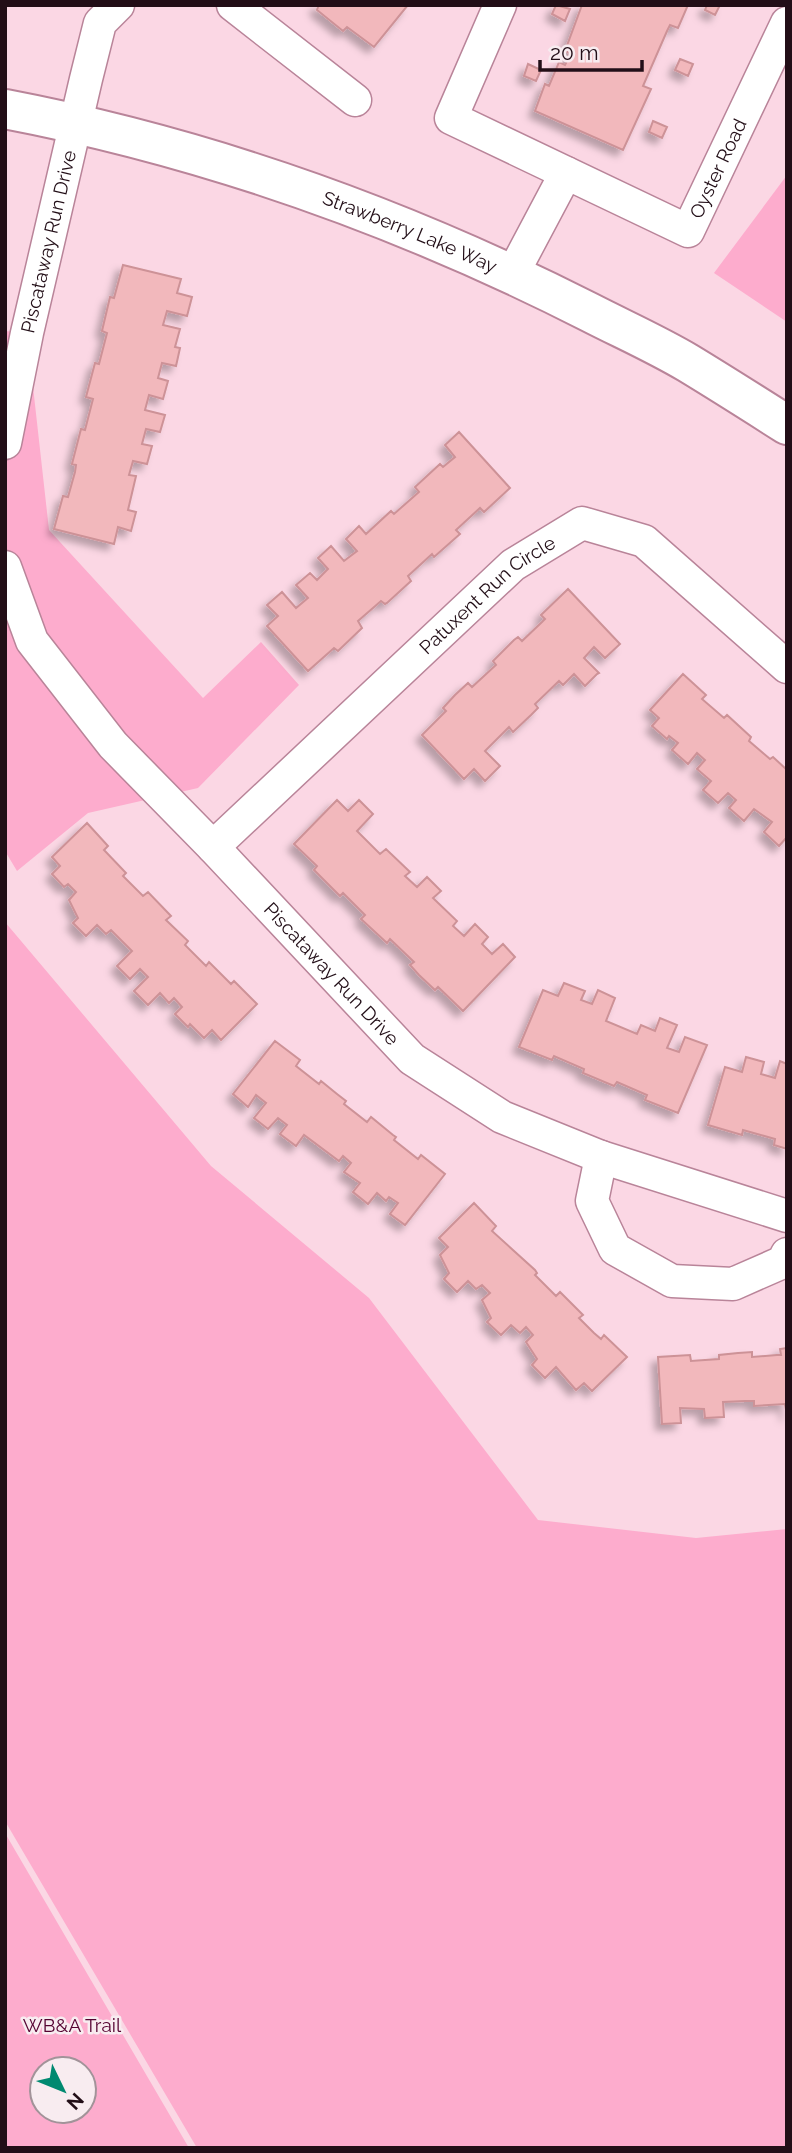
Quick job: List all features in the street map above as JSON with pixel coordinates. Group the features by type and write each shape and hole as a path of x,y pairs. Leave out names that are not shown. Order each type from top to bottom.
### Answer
{"street":[{"name":"Piscataway Run Drive","path":"5,443 16,331 76,123 100,23 118,5"},
{"path":"233,5 355,100"},
{"name":"Oyster Road","path":"500,5 451,117 688,231 787,23"},
{"name":"Strawberry Lake Way","path":"5,109 76,123 262,174 390,220 513,274 686,362 787,425"},
{"path":"513,274 566,173"},
{"name":"Patuxent Run Circle","path":"213,847 513,565 582,523 644,541 787,667"},
{"name":"Piscataway Run Drive","path":"5,567 32,641 113,745 412,1059 502,1116 601,1157 787,1216"},
{"path":"601,1157 592,1201 615,1249 672,1281 733,1284 783,1262 787,1254"}],"green space":[{"path":"787,175 787,322 714,273"},
{"path":"5,331 27,333 49,530 203,698 261,642 299,685 198,788 88,813 17,871 5,851"},
{"path":"5,922 211,1166 369,1298 538,1520 696,1538 787,1529 787,2148 197,2148 5,1821"},
{"name":"WB&A Trail","path":"5,1833 189,2148 5,2148"}],"building":[{"path":"316,5 408,5 374,47 347,27 343,31 317,10"},
{"path":"556,5 570,9 565,21 552,14"},
{"path":"582,5 688,5 678,28 670,25 667,31 643,86 651,89 623,150 535,111 545,84 549,86 559,62 565,65 566,63 570,53 565,51"},
{"path":"707,5 720,5 715,15 705,10"},
{"path":"680,59 693,64 688,76 675,70"},
{"path":"528,64 541,70 536,81 524,76"},
{"path":"653,121 667,127 662,138 649,132"},
{"path":"123,265 181,279 177,293 192,297 187,316 167,311 163,325 180,329 175,347 180,348 176,366 162,363 158,378 168,381 163,399 149,395 145,410 165,415 160,432 146,429 142,444 152,446 147,464 133,461 129,475 136,476 128,510 136,512 131,531 118,527 114,544 54,529 63,496 68,497 75,472 76,465 72,464 81,429 85,430 93,399 86,397 107,333 102,331 110,297 114,298"},
{"path":"459,432 510,488 484,512 480,508 456,530 460,534 408,576 411,581 387,603 381,601 358,621 362,628 338,651 334,648 308,671 267,626 278,616 267,605 282,592 296,608 308,598 296,585 310,573 317,580 328,569 318,558 331,546 344,561 357,551 346,539 359,526 366,534 391,511 394,514 419,492 415,487 440,464 443,467 455,457 445,445"},
{"path":"568,589 620,644 605,658 594,647 584,658 599,673 585,686 574,674 563,685 559,681 535,704 538,708 531,715 513,732 509,727 485,751 500,766 485,781 474,769 464,779 422,735 446,711 443,708 455,695 468,683 472,687 496,665 493,661 514,640 518,637 522,641 545,619 541,615"},
{"path":"683,674 706,695 702,699 724,718 727,715 751,737 749,741 787,770 787,837 779,846 764,832 772,822 754,809 744,821 729,808 736,800 728,793 718,803 703,790 711,781 697,769 705,760 697,753 688,764 672,750 678,743 669,736 667,739 652,726 659,718 650,710"},
{"path":"337,800 348,811 359,800 373,814 357,831 380,854 386,849 410,872 405,876 417,887 427,877 441,891 433,898 457,921 453,926 464,936 475,924 488,937 482,944 492,954 503,944 515,957 463,1011 438,987 435,990 419,975 410,965 414,962 390,939 387,943 361,919 365,915 343,893 340,896 314,870 317,866 294,844"},
{"path":"87,823 108,846 104,850 126,873 123,876 143,896 148,892 171,916 166,920 188,941 185,945 206,966 209,962 231,984 234,981 257,1004 221,1040 212,1030 204,1038 190,1024 188,1027 175,1014 182,1007 174,998 169,1003 160,993 148,1005 134,991 148,977 140,969 130,979 117,966 132,951 111,930 106,934 97,925 86,936 73,923 78,918 69,900 76,892 68,884 64,887 52,874 60,866 52,857"},
{"path":"564,983 585,991 581,1000 592,1004 598,990 615,998 606,1021 637,1034 641,1025 655,1031 660,1018 677,1025 667,1048 679,1052 685,1037 707,1045 678,1113 645,1100 647,1095 617,1082 614,1086 583,1073 584,1069 554,1056 552,1060 519,1047 543,990 558,996"},
{"path":"275,1041 300,1060 296,1066 319,1084 321,1081 367,1122 371,1117 418,1159 421,1155 445,1174 405,1225 390,1214 398,1203 389,1197 386,1201 377,1193 368,1204 353,1192 360,1183 344,1172 351,1163 343,1156 339,1161 304,1135 296,1146 280,1134 287,1125 278,1118 268,1129 254,1118 266,1103 256,1095 248,1107 233,1094"},
{"path":"746,1057 764,1062 761,1074 775,1078 780,1061 787,1064 787,1149 774,1145 775,1139 743,1130 742,1135 708,1125 725,1067 742,1072"},
{"path":"474,1203 496,1226 492,1231 535,1270 535,1275 556,1296 560,1292 583,1315 579,1318 594,1333 601,1339 604,1335 627,1357 592,1391 584,1383 576,1390 556,1367 545,1378 532,1365 537,1359 526,1342 533,1335 526,1327 520,1333 511,1325 501,1335 487,1322 491,1318 482,1300 490,1293 482,1285 476,1289 468,1281 457,1292 444,1279 449,1273 440,1255 448,1247 439,1238"},
{"path":"787,1348 787,1416 785,1404 754,1406 754,1401 723,1402 724,1417 705,1418 704,1409 680,1408 681,1423 662,1424 658,1357 690,1355 691,1361 719,1359 719,1355 752,1352 752,1357 781,1355 780,1349"}]}
